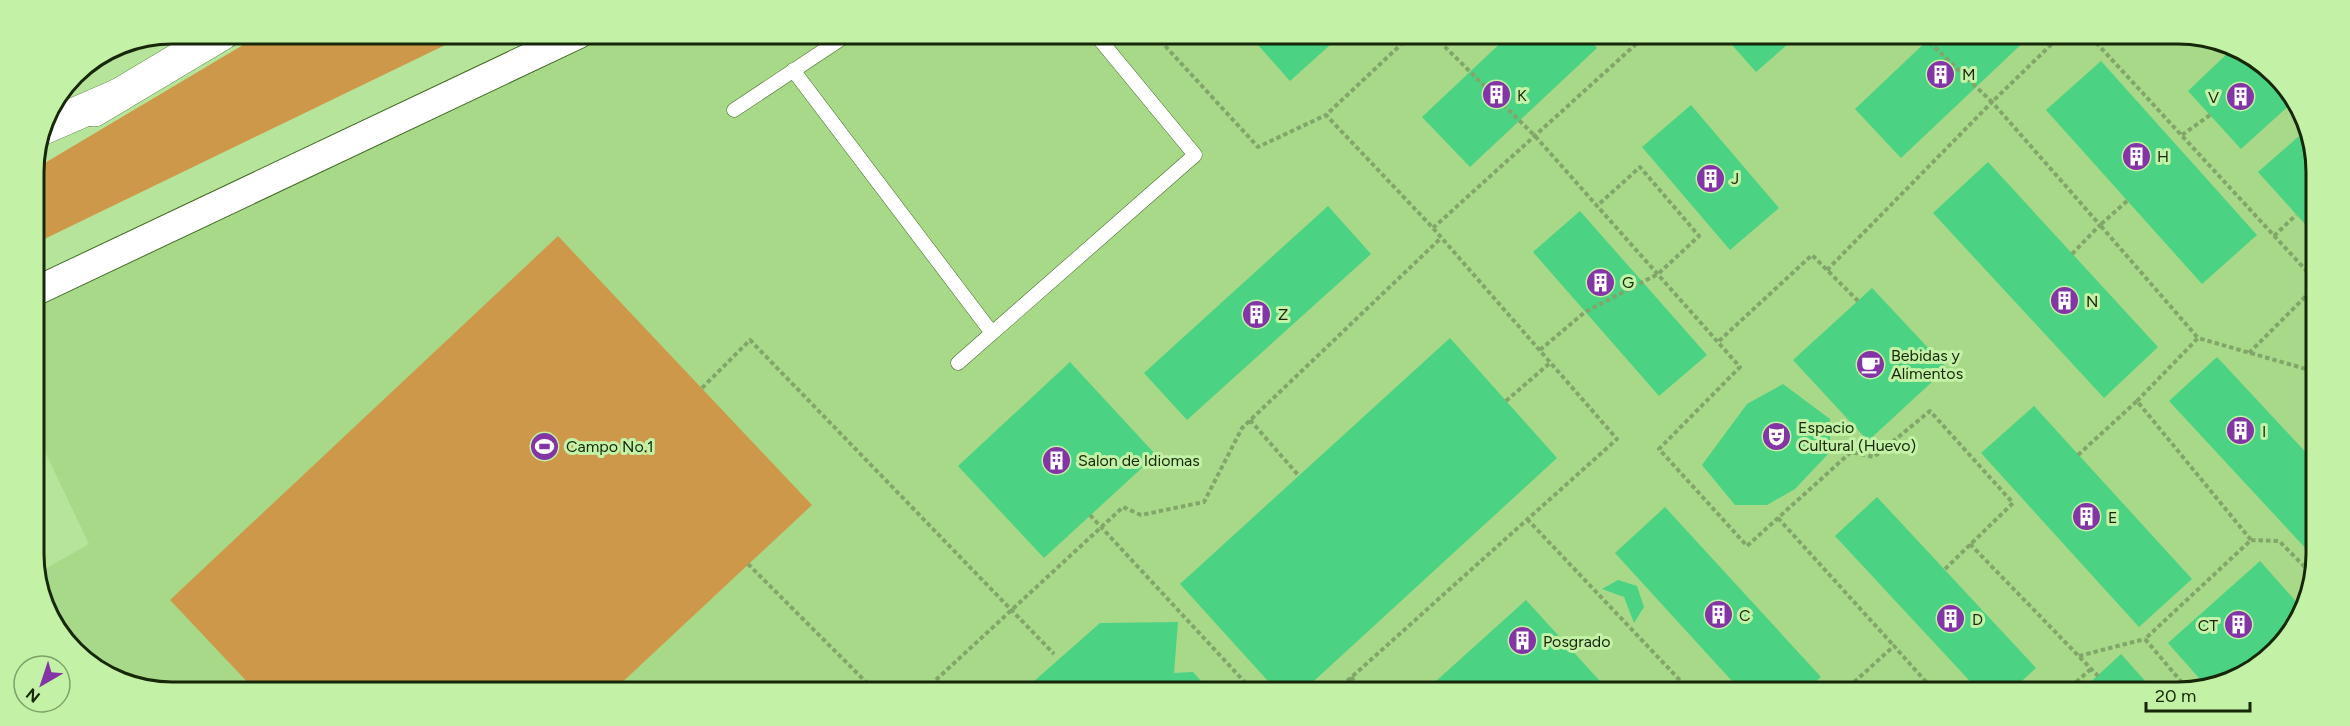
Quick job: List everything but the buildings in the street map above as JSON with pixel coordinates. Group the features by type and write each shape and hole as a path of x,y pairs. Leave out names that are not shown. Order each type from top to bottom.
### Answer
{"main road":[{"path":"48,137 204,44"},
{"path":"52,124 118,95"}],"street":[{"path":"44,287 558,44"}],"lane":[{"path":"734,110 833,44"},
{"path":"958,363 1195,155 1103,44"},
{"path":"794,70 992,333"}],"path":[{"path":"1163,44 1258,147 1326,115 1401,44"},
{"path":"1442,44 1535,136 1740,367 1659,448 1747,546 1851,452 1874,457 1930,411 2013,503 1944,570"},
{"path":"1433,228 1636,44"},
{"path":"1931,44 1992,102 2198,338 2306,369"},
{"path":"1827,270 2052,44"},
{"path":"2098,44 2306,270"},
{"path":"1326,115 1433,228 1617,439 1346,682"},
{"path":"2182,135 2210,115"},
{"path":"1540,350 1586,312 1658,274 1699,236 1640,167 1597,206"},
{"path":"2072,254 2127,201"},
{"path":"2274,236 2296,215"},
{"path":"935,682 1123,507 1141,515 1204,502 1242,428 1441,238"},
{"path":"1719,341 1812,255 1858,301"},
{"path":"2249,353 2306,296"},
{"path":"2078,455 2137,401 2198,338"},
{"path":"702,388 750,340 1054,654"},
{"path":"1506,401 1551,362"},
{"path":"2137,401 2251,540"},
{"path":"1250,420 1299,476"},
{"path":"1090,515 1245,682"},
{"path":"1778,518 1926,682"},
{"path":"1527,519 1682,682"},
{"path":"2079,656 2145,639 2251,540 2279,541 2305,567"},
{"path":"1970,544 2098,676"},
{"path":"748,564 866,682"},
{"path":"2145,639 2182,682"},
{"path":"1854,682 1894,646"},
{"path":"2076,682 2091,669"},
{"path":"1351,677 1355,682"}],"shaded area":[{"path":"245,44 447,44 44,239 44,163"},
{"path":"565,44 2195,45 2220,50 2250,65 2263,75 2285,100 2300,130 2304,146 2306,171 2305,571 2300,596 2293,611 2285,626 2269,645 2250,661 2220,676 2187,682 155,681 122,673 94,656 65,626 50,596 45,569 89,544 44,450 44,292"},
{"name":"Campo No.1","path":"558,236 812,505 622,682 247,682 170,600"}],"place":[{"name":"M","path":"1941,74"},
{"name":"K","path":"1496,95"},
{"name":"V","path":"2240,97"},
{"name":"H","path":"2136,156"},
{"name":"J","path":"1710,178"},
{"name":"G","path":"1601,282"},
{"name":"N","path":"2065,301"},
{"name":"Z","path":"1257,314"},
{"name":"Bebidas y Alimentos","path":"1870,364"},
{"name":"I","path":"2241,431"},
{"name":"Espacio Cultural (Huevo)","path":"1777,436"},
{"name":"Campo No.1","path":"545,446"},
{"name":"Salon de Idiomas","path":"1057,460"},
{"name":"E","path":"2087,517"},
{"name":"C","path":"1718,615"},
{"name":"D","path":"1951,619"},
{"name":"CT","path":"2239,625"},
{"name":"Posgrado","path":"1522,641"}]}
